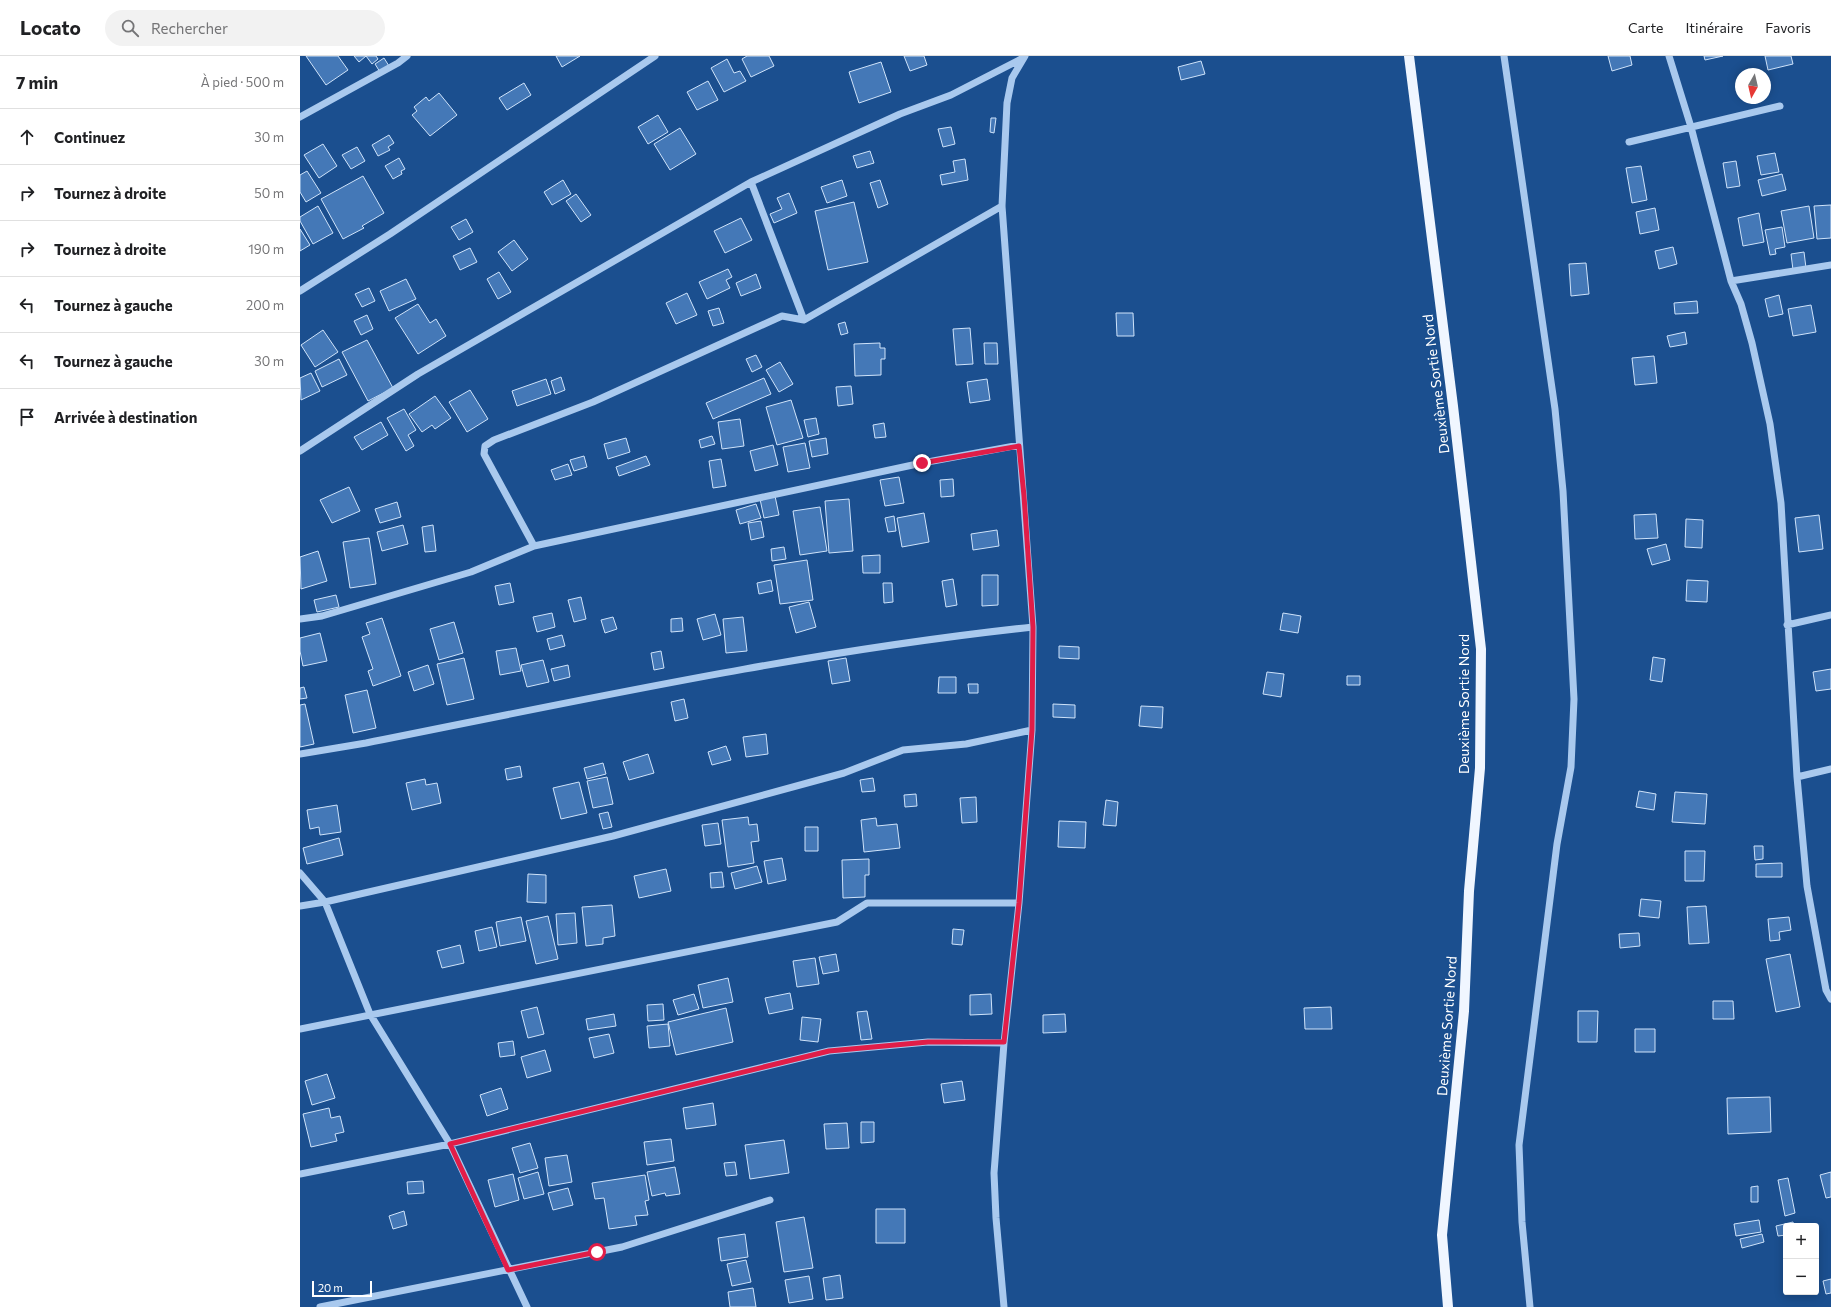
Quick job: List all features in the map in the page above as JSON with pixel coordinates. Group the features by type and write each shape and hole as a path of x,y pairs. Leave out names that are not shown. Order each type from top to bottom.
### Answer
{"main road":[{"name":"Deuxième Sortie Nord","path":"1409,56 1453,406 1481,649 1480,768 1469,891 1464,1011 1442,1234 1448,1307"}],"street":[{"path":"300,117 398,63 407,56"},
{"path":"300,291 390,234 655,56"},
{"path":"1504,56 1555,409 1563,491 1574,699 1571,767 1557,844 1519,1145 1522,1222 1530,1307"},
{"path":"1670,56 1691,127 1731,281 1741,304 1752,343 1770,424 1781,503 1797,777 1807,886 1826,990 1831,999"},
{"path":"300,451 418,374 750,182 900,114 951,95 1024,57"},
{"path":"1004,1307 996,1218 994,1173 1004,1042 1019,903 1032,730 1033,627 1002,206 1006,103 1012,78 1024,57"},
{"path":"1629,142 1780,106"},
{"path":"750,182 804,320"},
{"path":"534,546 484,454 485,446 494,440 593,402 782,316 804,320 1002,206"},
{"path":"1731,281 1831,265"},
{"path":"300,619 322,616 471,572 534,546 922,463 1019,446"},
{"path":"1787,625 1831,615"},
{"path":"300,754 782,662 953,636 1033,627"},
{"path":"300,906 325,902 613,836 844,773 903,750 966,744 1032,730"},
{"path":"1797,777 1831,769"},
{"path":"300,873 325,902 370,1014 450,1144 508,1270 527,1307"},
{"path":"300,1029 837,922 867,903 1019,903"},
{"path":"300,1174 450,1144 829,1051 928,1042 1004,1042"},
{"path":"320,1307 622,1247 770,1200"}],"building":[{"path":"306,56 338,56 348,70 326,85"},
{"path":"354,56 366,56 359,62"},
{"path":"366,56 376,56 378,59 372,64"},
{"path":"556,56 580,56 562,67"},
{"path":"747,56 769,56 774,66 751,77 742,59"},
{"path":"904,56 924,56 927,65 910,71"},
{"path":"1608,56 1630,56 1632,65 1612,71"},
{"path":"1704,56 1723,56 1705,60"},
{"path":"1765,56 1791,56 1793,64 1771,69 1768,68"},
{"path":"384,58 389,66 380,72 375,64"},
{"path":"727,59 734,73 740,71 746,81 724,92 711,68"},
{"path":"1201,61 1205,74 1181,80 1178,67"},
{"path":"881,62 891,92 859,103 849,72"},
{"path":"708,81 718,100 697,110 687,92"},
{"path":"524,83 531,95 507,110 499,98"},
{"path":"439,93 457,115 430,136 412,115 417,111 414,107 426,97 429,101"},
{"path":"658,115 668,132 648,144 638,127"},
{"path":"991,118 996,118 994,133 990,132"},
{"path":"951,127 955,144 943,147 938,129"},
{"path":"680,128 696,154 670,170 654,144"},
{"path":"389,135 394,143 388,147 390,150 378,156 372,145"},
{"path":"323,144 337,166 319,178 304,155"},
{"path":"357,147 365,161 351,169 342,155"},
{"path":"870,151 874,163 857,168 853,156"},
{"path":"1775,153 1779,172 1761,175 1757,156"},
{"path":"399,158 405,169 401,171 402,174 393,179 385,166"},
{"path":"965,159 968,180 942,185 940,175 955,172 953,161"},
{"path":"1736,161 1740,186 1727,188 1723,163"},
{"path":"1641,166 1647,200 1632,203 1626,168"},
{"path":"307,171 321,193 306,202 300,192 300,175"},
{"path":"1782,174 1786,190 1762,196 1758,180"},
{"path":"363,176 384,213 362,226 364,228 343,239 321,199"},
{"path":"563,180 571,194 552,205 544,192"},
{"path":"842,180 847,196 827,203 821,187"},
{"path":"880,180 888,204 878,208 870,183"},
{"path":"789,193 797,213 774,223 770,214 782,209 777,198"},
{"path":"576,194 591,215 581,222 566,201"},
{"path":"854,202 868,262 828,270 815,211"},
{"path":"1831,205 1831,238 1817,239 1814,206"},
{"path":"318,206 333,233 313,244 300,221 300,217"},
{"path":"1809,206 1814,238 1787,243 1781,211"},
{"path":"1655,208 1659,230 1640,234 1636,212"},
{"path":"1759,213 1764,242 1743,246 1738,218"},
{"path":"741,218 752,240 725,253 714,231"},
{"path":"466,219 473,232 459,240 451,227"},
{"path":"1782,227 1785,247 1775,249 1776,254 1770,255 1765,230"},
{"path":"300,229 310,245 300,251"},
{"path":"514,240 528,259 512,271 498,252"},
{"path":"1673,247 1677,264 1659,269 1655,251"},
{"path":"470,248 477,262 460,270 453,256"},
{"path":"1804,252 1806,268 1793,270 1791,254"},
{"path":"1586,263 1589,294 1571,296 1569,264"},
{"path":"728,269 732,277 726,280 730,288 707,299 699,282"},
{"path":"499,272 511,292 498,299 487,279"},
{"path":"756,274 761,288 741,296 736,283"},
{"path":"406,279 416,299 389,311 380,291"},
{"path":"369,288 375,301 362,307 355,294"},
{"path":"687,293 697,315 676,324 666,303"},
{"path":"1779,295 1783,314 1769,317 1765,299"},
{"path":"1697,301 1698,313 1675,314 1674,303"},
{"path":"418,304 430,323 436,319 446,336 418,354 395,318"},
{"path":"1811,305 1816,332 1793,336 1788,309"},
{"path":"719,308 724,323 713,326 708,311"},
{"path":"1116,313 1133,313 1134,336 1117,336"},
{"path":"367,315 373,329 361,335 354,321"},
{"path":"845,322 848,333 841,335 838,324"},
{"path":"970,328 973,364 956,365 953,329"},
{"path":"323,330 338,352 315,367 301,345"},
{"path":"1685,332 1687,344 1670,347 1667,336"},
{"path":"367,340 393,388 368,401 342,352"},
{"path":"880,343 880,348 885,348 885,359 881,359 881,375 855,376 854,344"},
{"path":"984,343 997,343 998,364 985,364"},
{"path":"756,355 762,367 752,372 746,359"},
{"path":"1654,356 1657,383 1635,385 1632,358"},
{"path":"339,359 347,375 322,387 315,371"},
{"path":"780,362 793,384 779,392 766,370"},
{"path":"311,373 320,391 301,400 300,378"},
{"path":"561,377 565,390 555,394 551,381"},
{"path":"764,378 771,394 713,419 706,403"},
{"path":"546,379 551,394 517,406 512,391"},
{"path":"987,379 990,400 970,403 967,382"},
{"path":"851,386 853,404 838,406 836,387"},
{"path":"470,390 488,419 467,432 449,402"},
{"path":"435,396 451,418 435,429 432,425 422,432 409,414"},
{"path":"791,400 803,438 777,445 766,407"},
{"path":"404,409 416,430 408,435 414,446 406,451 387,418"},
{"path":"816,418 819,434 808,437 804,420"},
{"path":"740,419 744,446 722,449 718,422"},
{"path":"381,422 388,435 362,450 354,437"},
{"path":"884,423 886,437 875,438 873,425"},
{"path":"712,436 715,444 701,448 699,440"},
{"path":"626,438 630,452 608,459 604,444"},
{"path":"826,438 828,454 812,457 809,441"},
{"path":"805,443 810,468 788,472 783,447"},
{"path":"773,445 778,465 755,471 750,451"},
{"path":"584,456 587,467 574,471 570,460"},
{"path":"646,456 650,465 619,476 616,467"},
{"path":"721,459 726,486 713,488 709,461"},
{"path":"568,464 572,475 555,480 551,470"},
{"path":"899,477 904,503 885,506 880,480"},
{"path":"953,479 954,496 941,497 940,480"},
{"path":"349,487 360,511 332,523 320,500"},
{"path":"775,496 779,515 764,518 760,499"},
{"path":"849,499 853,551 829,553 825,501"},
{"path":"397,502 401,517 380,523 375,509"},
{"path":"756,504 761,518 740,524 736,510"},
{"path":"820,507 827,551 800,555 793,511"},
{"path":"924,513 929,542 902,547 897,518"},
{"path":"1656,514 1658,538 1635,539 1634,515"},
{"path":"1819,515 1823,549 1799,552 1795,518"},
{"path":"894,516 896,531 888,532 885,518"},
{"path":"1686,519 1703,520 1702,548 1685,547"},
{"path":"761,521 764,537 751,540 748,523"},
{"path":"403,525 408,544 382,551 377,532"},
{"path":"433,525 436,551 425,552 422,527"},
{"path":"997,530 999,546 973,550 971,534"},
{"path":"369,538 376,584 350,588 343,542"},
{"path":"1666,544 1670,560 1652,565 1647,549"},
{"path":"784,547 786,559 772,561 771,549"},
{"path":"318,551 327,581 301,589 300,557"},
{"path":"880,555 880,573 863,573 862,556"},
{"path":"807,560 813,600 780,604 774,565"},
{"path":"982,575 998,575 998,605 982,606"},
{"path":"953,579 957,605 946,607 942,581"},
{"path":"771,580 773,591 759,594 757,583"},
{"path":"1687,580 1708,581 1707,602 1686,601"},
{"path":"510,583 514,602 499,605 495,586"},
{"path":"883,583 892,583 893,602 884,603"},
{"path":"336,595 339,607 317,612 314,600"},
{"path":"581,597 586,619 574,622 568,600"},
{"path":"809,602 816,627 796,633 789,607"},
{"path":"552,613 555,627 537,632 533,617"},
{"path":"1283,613 1301,616 1298,633 1280,630"},
{"path":"715,614 721,635 703,640 697,619"},
{"path":"613,617 617,629 605,633 601,620"},
{"path":"743,617 747,651 726,653 723,619"},
{"path":"382,618 401,676 373,686 368,671 373,669 362,637 370,634 366,623"},
{"path":"682,618 683,631 671,632 671,619"},
{"path":"454,622 463,653 439,660 430,629"},
{"path":"320,633 327,661 303,666 300,651 300,638"},
{"path":"562,635 565,646 550,650 547,639"},
{"path":"1059,646 1079,647 1079,659 1059,658"},
{"path":"516,648 521,671 500,675 496,651"},
{"path":"661,651 664,668 654,670 651,653"},
{"path":"1653,657 1665,659 1662,682 1650,680"},
{"path":"464,658 474,699 447,705 437,664"},
{"path":"846,658 850,681 832,684 828,661"},
{"path":"543,660 549,682 527,687 521,665"},
{"path":"428,665 434,684 414,691 408,672"},
{"path":"568,665 570,677 554,681 551,669"},
{"path":"1831,669 1831,689 1816,691 1813,672"},
{"path":"1267,672 1284,674 1281,697 1263,694"},
{"path":"1347,676 1360,676 1360,685 1347,685"},
{"path":"939,677 956,677 956,693 938,693"},
{"path":"968,684 978,684 978,693 969,693"},
{"path":"304,687 307,698 300,699 300,688"},
{"path":"367,690 376,728 353,733 345,695"},
{"path":"684,699 688,718 675,721 671,702"},
{"path":"305,704 314,744 300,747 300,705"},
{"path":"1053,704 1075,705 1075,718 1053,717"},
{"path":"1141,706 1163,707 1162,728 1139,726"},
{"path":"766,734 768,754 746,757 743,737"},
{"path":"726,746 731,760 712,765 708,752"},
{"path":"648,754 654,773 629,780 623,762"},
{"path":"603,763 606,774 587,779 584,768"},
{"path":"520,766 522,777 507,780 505,769"},
{"path":"607,777 613,804 593,808 587,781"},
{"path":"873,778 875,791 862,792 860,780"},
{"path":"425,779 426,785 437,783 441,803 412,810 406,783"},
{"path":"579,782 587,813 561,819 553,788"},
{"path":"1639,791 1656,794 1654,810 1636,807"},
{"path":"1675,792 1707,794 1705,824 1672,822"},
{"path":"916,794 917,806 905,807 904,795"},
{"path":"976,797 977,822 962,823 960,798"},
{"path":"1106,800 1118,802 1116,826 1103,825"},
{"path":"337,805 341,832 320,835 319,827 310,829 307,810"},
{"path":"608,812 612,827 603,829 599,814"},
{"path":"748,817 749,825 757,824 759,841 751,842 754,863 728,867 722,820"},
{"path":"876,818 877,826 897,824 900,848 864,852 861,820"},
{"path":"1059,821 1086,822 1085,848 1058,847"},
{"path":"718,823 721,844 705,846 702,825"},
{"path":"805,827 818,827 818,851 805,851"},
{"path":"339,838 343,855 307,864 303,848"},
{"path":"1754,846 1763,846 1763,859 1755,860"},
{"path":"1685,851 1705,851 1704,881 1685,881"},
{"path":"782,858 786,880 768,884 764,861"},
{"path":"869,859 869,875 865,875 865,897 843,898 842,860"},
{"path":"1782,863 1782,877 1756,877 1756,864"},
{"path":"757,866 762,882 735,889 731,873"},
{"path":"666,869 671,891 639,898 634,876"},
{"path":"722,872 724,887 711,888 710,873"},
{"path":"528,874 546,875 546,903 527,902"},
{"path":"1641,899 1661,901 1659,918 1639,916"},
{"path":"612,905 615,936 603,938 603,944 586,946 582,907"},
{"path":"1706,906 1709,943 1689,944 1687,907"},
{"path":"575,913 577,943 558,945 556,914"},
{"path":"548,916 558,959 536,964 526,921"},
{"path":"521,917 526,941 500,946 496,922"},
{"path":"1789,917 1791,930 1779,932 1780,940 1770,941 1768,919"},
{"path":"492,927 497,947 479,951 475,931"},
{"path":"953,929 964,930 962,945 952,944"},
{"path":"1639,933 1640,946 1620,948 1619,934"},
{"path":"460,945 464,963 442,968 437,951"},
{"path":"836,954 839,971 823,974 819,957"},
{"path":"1790,954 1800,1007 1776,1012 1766,959"},
{"path":"815,958 819,984 797,987 793,961"},
{"path":"728,978 733,1002 703,1008 698,985"},
{"path":"790,993 793,1009 769,1014 765,998"},
{"path":"694,994 699,1009 678,1015 673,1000"},
{"path":"991,994 992,1014 970,1015 970,995"},
{"path":"1713,1001 1733,1001 1734,1019 1713,1019"},
{"path":"663,1004 664,1020 648,1021 647,1005"},
{"path":"537,1007 544,1034 528,1038 521,1011"},
{"path":"1331,1007 1332,1029 1305,1029 1304,1008"},
{"path":"726,1008 733,1042 676,1055 668,1022"},
{"path":"867,1011 872,1039 861,1040 857,1012"},
{"path":"1578,1011 1598,1011 1597,1042 1578,1042"},
{"path":"614,1014 616,1026 588,1030 586,1019"},
{"path":"1065,1014 1066,1032 1043,1033 1043,1015"},
{"path":"802,1017 821,1019 818,1042 800,1040"},
{"path":"668,1024 670,1046 649,1048 647,1026"},
{"path":"1635,1029 1655,1029 1655,1052 1635,1052"},
{"path":"609,1034 614,1053 594,1058 589,1038"},
{"path":"513,1041 515,1055 500,1057 498,1043"},
{"path":"545,1050 551,1071 527,1078 521,1057"},
{"path":"327,1074 335,1098 312,1105 305,1081"},
{"path":"962,1081 965,1100 944,1103 941,1084"},
{"path":"501,1088 508,1109 487,1116 480,1095"},
{"path":"1770,1097 1771,1132 1728,1134 1727,1098"},
{"path":"713,1103 716,1125 686,1129 683,1108"},
{"path":"329,1108 331,1118 340,1116 344,1132 335,1134 337,1141 311,1147 303,1114"},
{"path":"861,1122 874,1122 874,1142 861,1143"},
{"path":"847,1123 849,1148 826,1149 824,1124"},
{"path":"671,1139 674,1161 647,1165 644,1142"},
{"path":"784,1140 789,1173 750,1179 745,1145"},
{"path":"530,1143 538,1168 520,1173 512,1148"},
{"path":"567,1155 572,1182 549,1186 545,1158"},
{"path":"735,1162 737,1175 726,1176 724,1163"},
{"path":"675,1167 680,1194 666,1196 665,1193 652,1196 647,1172"},
{"path":"538,1172 544,1194 524,1199 518,1178"},
{"path":"1831,1172 1831,1197 1826,1198 1820,1175"},
{"path":"513,1174 519,1200 495,1207 488,1180"},
{"path":"645,1175 649,1200 645,1201 648,1215 635,1216 637,1225 609,1229 604,1198 595,1199 592,1183"},
{"path":"1788,1178 1795,1213 1785,1216 1778,1180"},
{"path":"423,1181 424,1193 408,1194 407,1182"},
{"path":"1758,1186 1758,1202 1751,1202 1751,1187"},
{"path":"568,1188 573,1205 553,1210 548,1193"},
{"path":"876,1209 905,1209 905,1243 876,1243"},
{"path":"404,1211 407,1225 393,1229 389,1216"},
{"path":"804,1217 813,1268 784,1272 776,1222"},
{"path":"1759,1220 1761,1232 1736,1236 1734,1224"},
{"path":"1783,1224 1783,1235 1778,1236 1776,1226"},
{"path":"745,1234 748,1257 721,1261 718,1238"},
{"path":"1762,1234 1764,1242 1742,1248 1740,1239"},
{"path":"746,1260 751,1282 732,1286 727,1264"},
{"path":"840,1275 843,1298 826,1300 823,1278"},
{"path":"809,1276 813,1299 789,1303 785,1280"},
{"path":"1831,1279 1831,1293 1826,1294 1823,1281"},
{"path":"753,1288 756,1307 730,1307 728,1292"}],"route":[{"path":"597,1252 508,1270 450,1144 829,1051 928,1042 1004,1042 1019,903 1032,730 1033,627 1019,446 922,463"}]}
